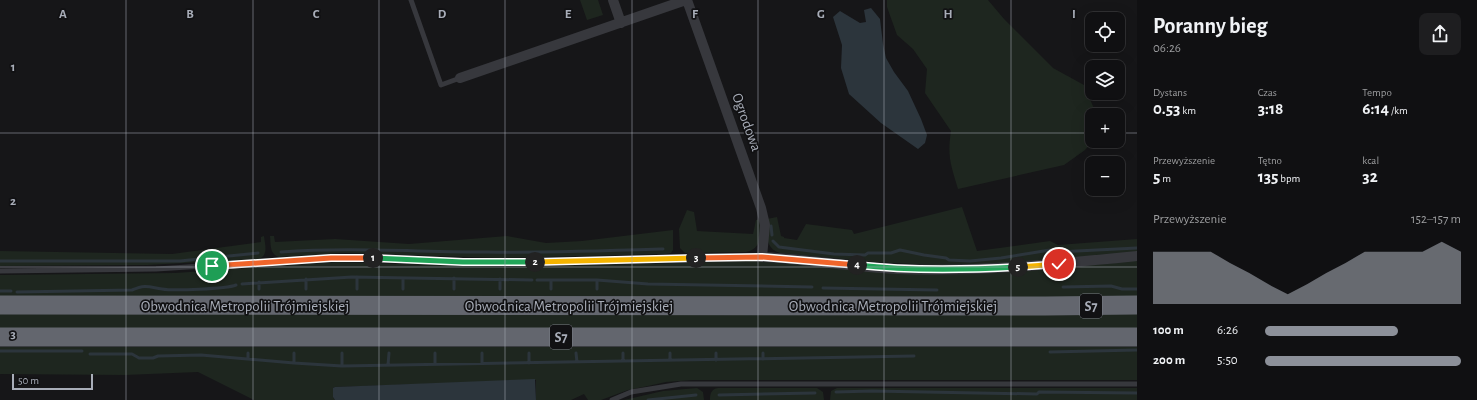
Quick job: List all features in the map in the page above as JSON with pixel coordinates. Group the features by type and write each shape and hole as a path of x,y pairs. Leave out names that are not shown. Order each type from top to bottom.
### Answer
{"highway":[{"name":"Obwodnica Metropolii Trójmiejskiej","path":"0,305 1137,305"},
{"name":"Obwodnica Metropolii Trójmiejskiej","path":"0,337 1137,337"}],"street":[{"path":"613,0 621,22"},
{"path":"460,78 686,0"},
{"name":"Ogrodowa","path":"686,0 761,208 765,225 762,257"},
{"path":"762,257 898,269 969,270 1034,266 1137,256"}],"lane":[{"path":"411,0 441,85 460,78"},
{"path":"0,270 156,269 331,258 520,263 762,257"},
{"path":"612,400 631,392 681,384 1137,384"}],"shaded area":[{"path":"580,0 598,0 603,15 587,20"},
{"path":"887,0 988,0 1004,19 1053,68 1084,85 1085,100 1090,100 1094,108 1085,108 1085,148 1087,148 1064,165 958,189 949,148 951,131 925,93 927,69 913,49 897,35 887,7"},
{"path":"871,8 880,19 886,58 908,91 927,135 925,143 918,149 881,123 849,94 841,68 842,45 833,17 840,11 860,23 866,22 864,10"},
{"path":"962,207 977,251 1050,241 1058,245 1137,239 1137,252 1045,261 955,266 874,262 780,253 771,248 767,235 767,219 777,217 781,236 784,238 797,240 806,224 852,230 854,234"},
{"path":"687,210 694,212 697,231 753,234 756,220 761,219 760,240 755,248 746,252 685,253 680,248 679,229"},
{"path":"673,230 673,250 671,253 666,254 501,258 344,253 279,257 272,251 270,236 274,236 275,242 335,239 409,244 507,236 546,243 582,241"},
{"path":"264,236 265,253 258,259 148,265 0,266 0,251 172,254 261,242 261,237"},
{"path":"1137,260 1137,297 0,297 0,275 175,273 337,262 511,267 752,261 943,275 1028,271"},
{"path":"0,313 1137,313 1137,330 0,331"},
{"path":"0,347 1137,347 1137,380 693,380 666,382 628,390 601,400 588,400 584,394 571,400 536,400 536,380 335,387 333,388 333,397 335,400 254,400 198,372 125,375 0,374"},
{"path":"535,379 536,400 335,400 333,397 333,388 335,387"},
{"path":"697,388 703,392 704,400 624,400 663,391"},
{"path":"718,388 817,388 823,392 824,400 710,400 711,392"},
{"path":"837,388 1137,388 1137,400 830,400 831,391"}],"waterway":[{"path":"771,226 772,235"},
{"path":"773,241 779,247 834,254 865,255 868,253 891,253 900,250 946,258 949,260 970,261 1001,258 1050,250 1057,252 1137,248"},
{"path":"281,252 358,250 531,252 663,249"},
{"path":"0,261 180,261 258,253"},
{"path":"242,284 352,277 532,280"},
{"path":"357,277 357,289"},
{"path":"403,278 403,289"},
{"path":"454,278 454,289"},
{"path":"306,279 306,289"},
{"path":"500,279 500,289"},
{"path":"537,280 597,280 648,284 812,287"},
{"path":"551,280 551,289"},
{"path":"597,280 597,289"},
{"path":"259,282 259,289"},
{"path":"17,292 132,290 144,287 168,290 188,290 222,288 236,285"},
{"path":"1063,287 1111,286 1122,289 1137,289"},
{"path":"823,288 937,290"},
{"path":"0,291 11,291"},
{"path":"1050,352 1137,350"},
{"path":"0,351 82,351"},
{"path":"248,353 248,359"},
{"path":"294,353 294,363"},
{"path":"342,353 342,366"},
{"path":"388,365 389,353"},
{"path":"435,353 435,364"},
{"path":"482,353 482,363"},
{"path":"529,353 529,363"},
{"path":"576,353 577,362"},
{"path":"623,353 623,361"},
{"path":"670,353 670,360"},
{"path":"716,353 716,360"},
{"path":"763,353 763,359"},
{"path":"90,354 132,354 139,358 201,355 342,366 914,356"},
{"path":"836,392 872,391 1037,394 1039,392 1137,393"},
{"path":"719,395 815,393"},
{"path":"648,400 696,395"}],"route":[{"path":"212,266 331,258 520,263 748,257 786,258 898,269 969,270 1059,264"}]}
